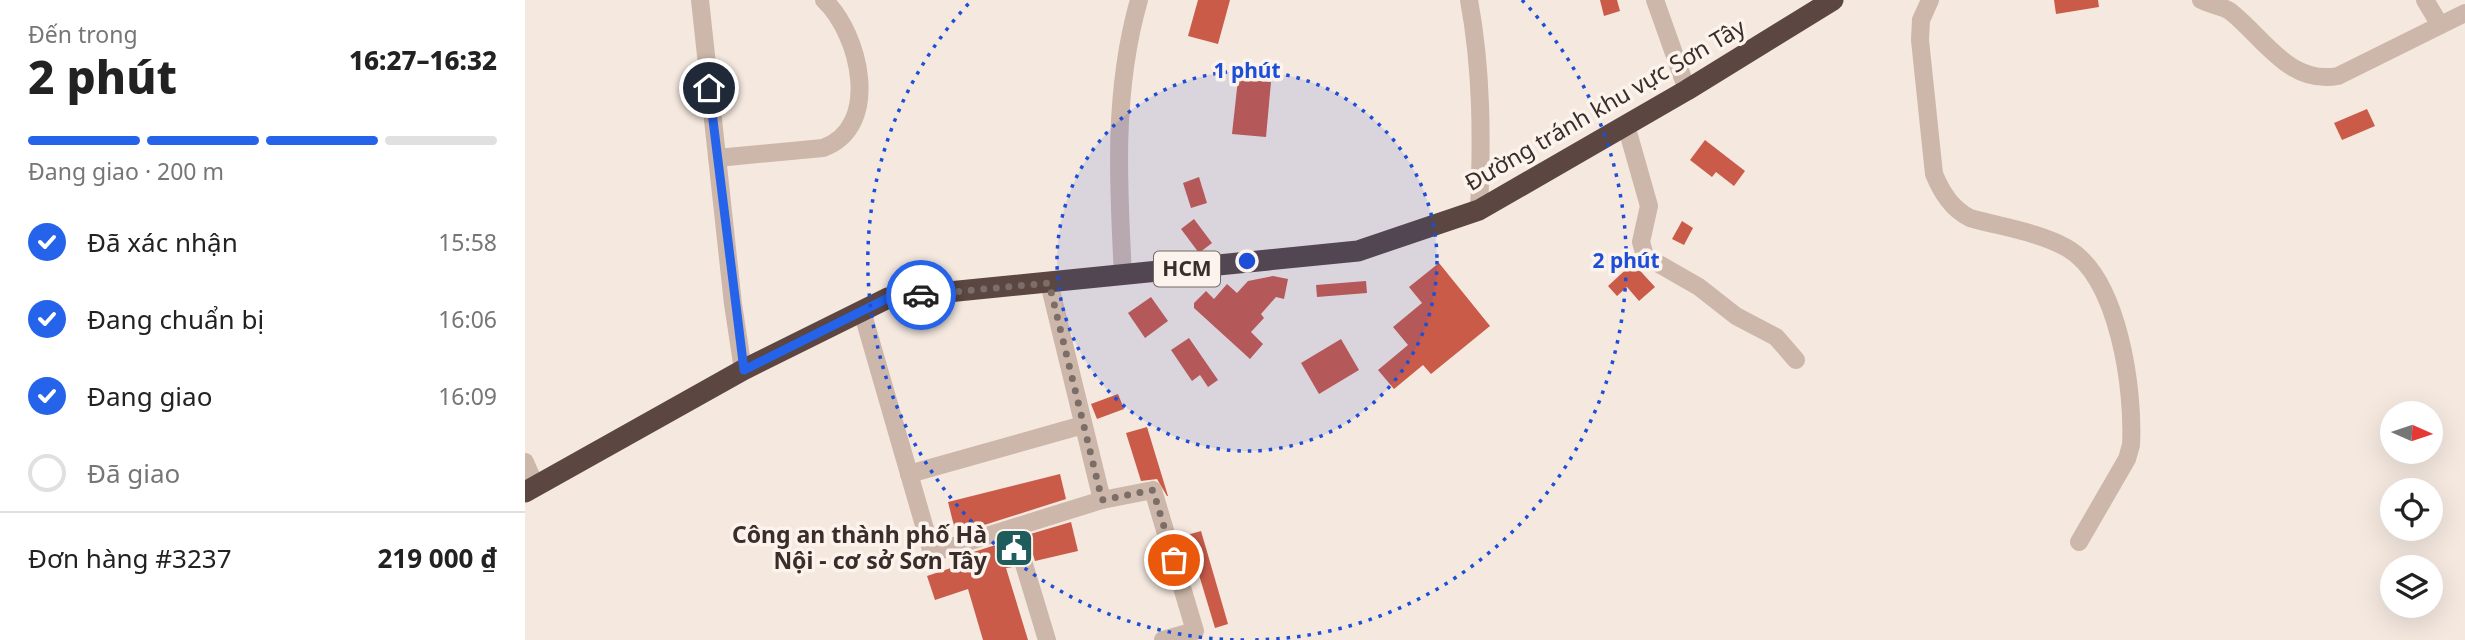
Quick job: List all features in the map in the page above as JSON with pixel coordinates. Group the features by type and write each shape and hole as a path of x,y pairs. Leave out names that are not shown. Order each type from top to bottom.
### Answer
{"highway":[{"name":"Đường tránh khu vực Sơn Tây","path":"530,489 744,370 888,298 1359,251 1479,210 1687,90 1833,0"}],"street":[{"path":"701,0 717,158 744,370"},
{"path":"717,158 823,148 839,142 850,130 858,101 856,62 846,28 824,0"},
{"path":"1122,275 1117,176 1118,121 1139,0"},
{"path":"1469,0 1477,42 1481,94 1479,210"},
{"path":"1655,0 1687,90"},
{"path":"1930,0 1921,20 1920,40 1934,174 1940,188 1958,212 1970,218 2069,248 2097,280 2110,306 2119,337 2132,429 2131,445 2127,459 2079,542"},
{"path":"2201,0 2229,10 2300,73 2320,77 2338,76 2465,13"},
{"path":"2425,0 2440,25"},
{"path":"1626,125 1649,206 1641,242 1645,256 1699,287 1736,316 1776,337 1796,360"},
{"path":"1049,283 1102,500"},
{"path":"862,311 932,553 1102,500 1153,490 1195,631 1163,640"},
{"path":"909,474 1083,425"},
{"path":"525,462 530,489"},
{"path":"1013,528 1047,640"}],"building":[{"path":"1198,0 1230,0 1218,44 1188,36"},
{"path":"1600,0 1617,0 1620,11 1604,16"},
{"path":"2054,0 2098,0 2099,7 2056,14"},
{"path":"1238,79 1271,82 1266,137 1232,134"},
{"path":"2367,109 2375,126 2342,140 2334,123"},
{"path":"1705,140 1745,171 1734,186 1716,172 1712,177 1690,160"},
{"path":"1199,177 1207,203 1191,208 1183,183"},
{"path":"1194,219 1212,243 1199,253 1181,229"},
{"path":"1682,221 1693,228 1684,245 1672,239"},
{"path":"1439,263 1490,326 1431,374 1423,365 1394,389 1378,370 1408,345 1393,327 1422,303 1409,287"},
{"path":"1633,263 1655,287 1639,301 1627,287 1617,296 1608,286"},
{"path":"1273,276 1288,279 1284,299 1276,297 1261,314 1264,318 1251,332 1263,344 1250,359 1194,308 1194,303 1206,291 1214,299 1227,284 1237,293 1248,281"},
{"path":"1366,281 1367,293 1317,297 1316,285"},
{"path":"1151,297 1168,321 1145,338 1128,313"},
{"path":"1189,338 1218,380 1208,387 1200,375 1192,381 1171,350"},
{"path":"1341,339 1359,370 1319,394 1301,363"},
{"path":"1118,394 1124,409 1097,419 1091,404"},
{"path":"1147,427 1168,496 1157,479 1141,481 1126,433"},
{"path":"1060,474 1066,499 956,534 948,502"},
{"path":"1071,522 1078,551 1035,561 1027,535"},
{"path":"1201,531 1228,624 1215,628 1187,535"},
{"path":"1005,542 1013,567 1006,568 1028,640 983,640 968,589 935,600 927,576 963,564 961,556"}],"way so far":[{"path":"921,295 1049,283 1102,500 1153,490 1174,560"}],"place":[{"name":"Công an thành phố Hà Nội - cơ sở Sơn Tây","path":"1014,548"}],"route":[{"path":"709,88 733,304 744,370 888,298 921,295"}]}
